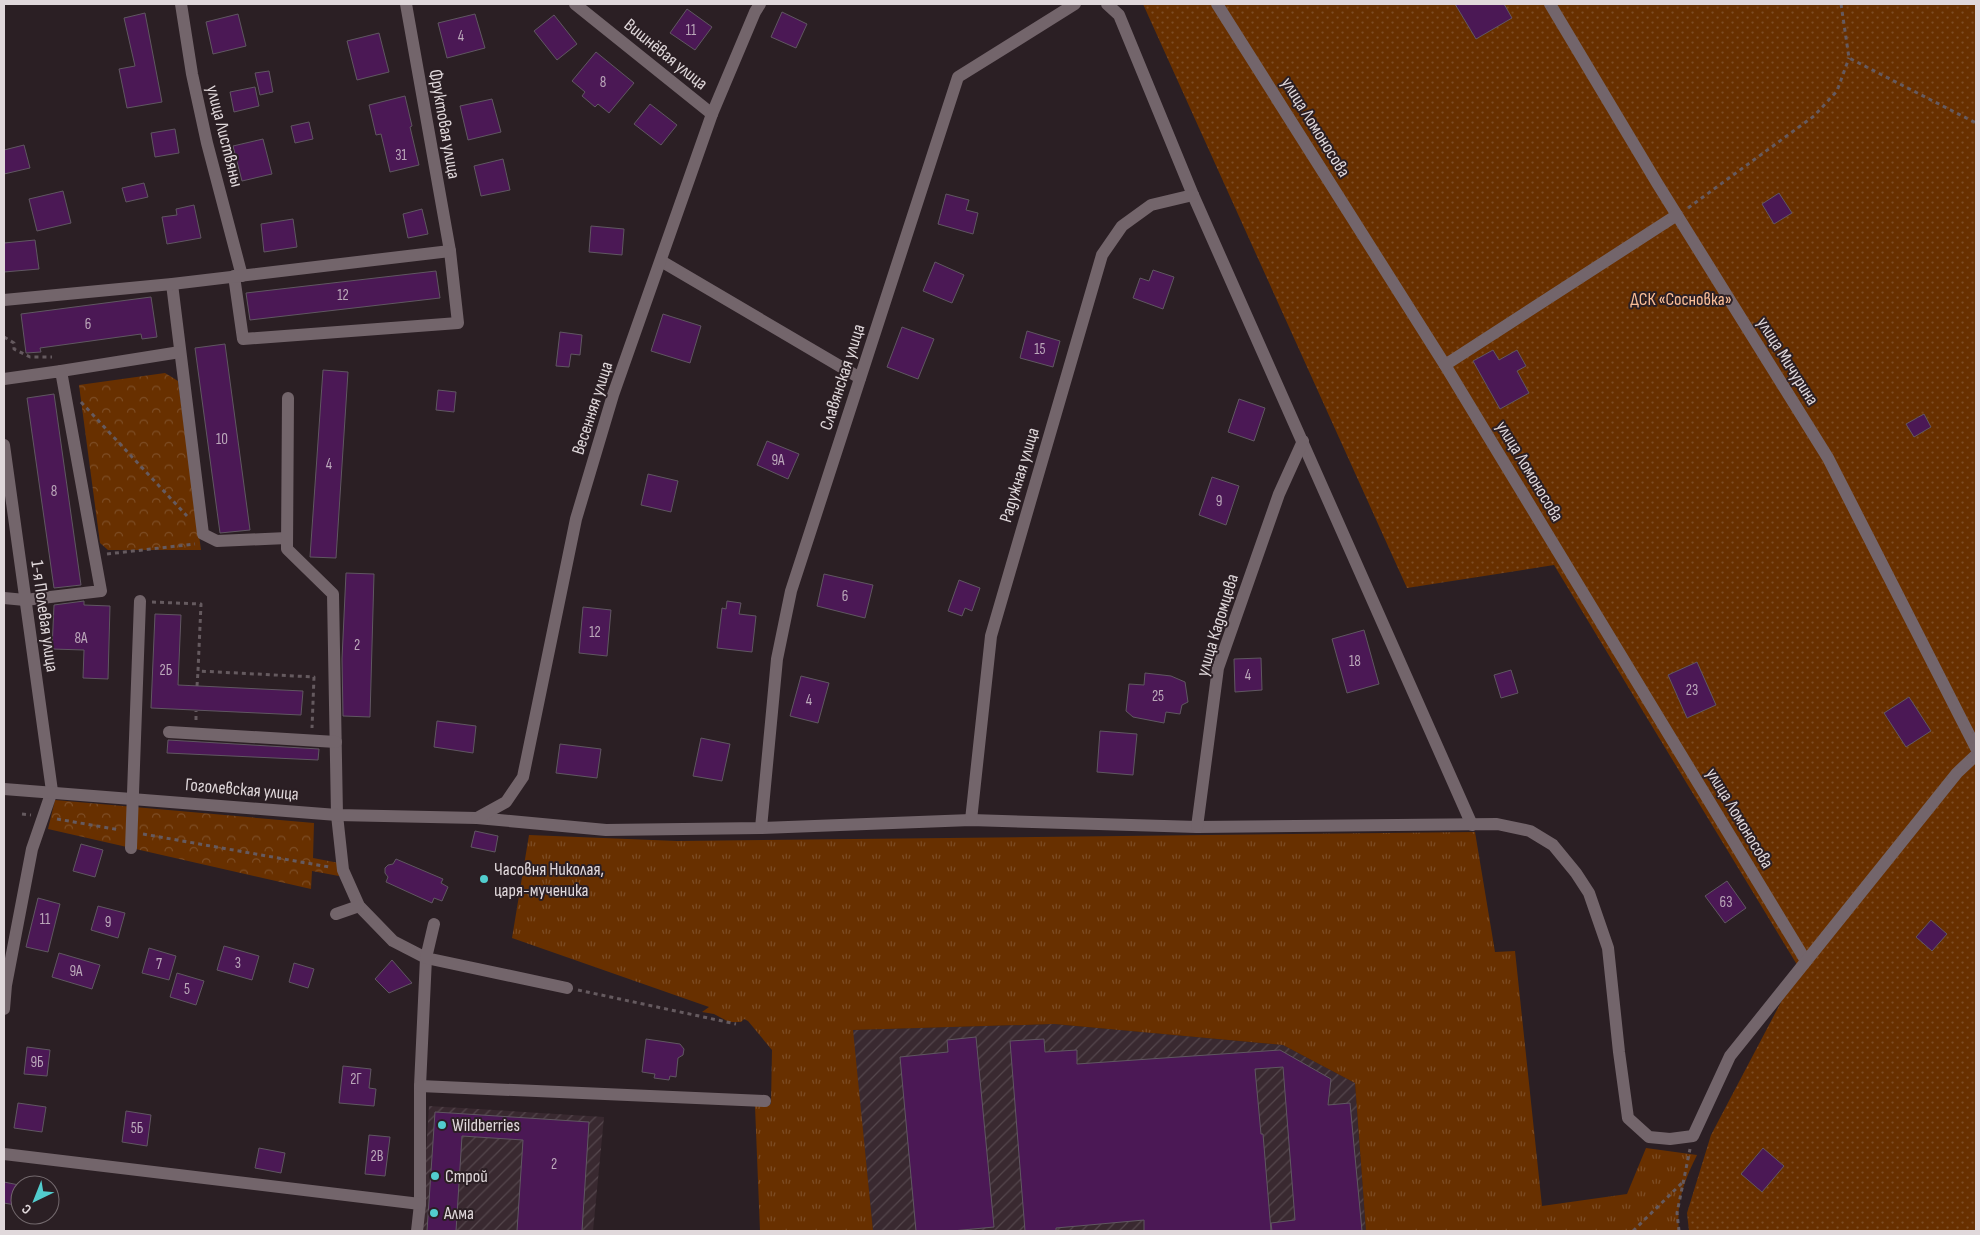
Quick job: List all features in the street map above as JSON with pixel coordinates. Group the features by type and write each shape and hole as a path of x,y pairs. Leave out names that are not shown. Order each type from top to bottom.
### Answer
{"street":[{"name":"улица Листвяны","path":"181,4 194,83 238,276 243,339 458,323 450,251"},
{"name":"Фруктовая улица","path":"406,4 450,251"},
{"name":"Вишнёвая улица","path":"574,4 712,114"},
{"name":"Весенняя улица","path":"477,818 506,802 523,777 576,519 613,395 712,114 760,4"},
{"name":"Славянская улица","path":"761,828 777,659 790,591 958,77 1075,4"},
{"path":"1107,4 1119,15 1193,195 1472,825"},
{"name":"улица Ломоносова","path":"1217,4 1445,365 1806,962"},
{"name":"улица Мичурина","path":"1550,4 1677,215 1828,458 1976,748"},
{"name":"Радужная улица","path":"972,820 991,636 1102,255 1122,226 1151,205 1193,195"},
{"path":"1445,365 1677,215"},
{"path":"4,300 172,284 450,251"},
{"path":"660,261 860,378"},
{"path":"172,284 203,534 217,541 287,538"},
{"path":"4,379 180,352"},
{"path":"4,598 25,600 101,591 61,371"},
{"path":"288,398 287,549 333,594 337,815 343,870 359,906 393,942 426,958 567,988"},
{"name":"улица Кадомцева","path":"1197,827 1218,668 1279,494 1303,441"},
{"name":"1-я Полевая улица","path":"4,445 52,791"},
{"path":"131,848 140,601"},
{"path":"169,732 336,742"},
{"path":"1693,1136 1730,1056 1957,773 1976,754"},
{"name":"Гоголевская улица","path":"4,788 337,815 477,818 509,827 606,830 761,828 972,820 1197,827 1497,824 1530,831 1553,845 1576,873 1589,893 1608,948 1628,1118 1649,1137 1670,1139 1693,1136"},
{"path":"4,1009 6,985 32,849 52,791"},
{"path":"337,815 348,834"},
{"path":"336,914 359,906"},
{"path":"418,1231 420,1204 420,1086 426,958 434,924"},
{"path":"420,1086 765,1101"},
{"path":"4,1154 420,1204"}],"path":[{"path":"1677,215 1814,116 1837,92 1849,58 1841,4"},
{"path":"1849,58 1976,124"},
{"path":"4,337 14,343 14,349 30,357 57,357"},
{"path":"80,401 203,534"},
{"path":"94,556 217,541"},
{"path":"140,601 201,604 197,686"},
{"path":"198,672 314,677 312,728"},
{"path":"196,710 196,723"},
{"path":"22,814 43,816 343,870"},
{"path":"567,988 736,1024"},
{"path":"1679,1231 1677,1213 1693,1136"},
{"path":"1633,1231 1685,1180"}],"shaded area":[{"path":"1054,1024 1283,1045 1355,1083 1366,1231 873,1231 852,1030"},
{"path":"429,1106 604,1117 593,1231 421,1231"}],"green space":[{"name":"ДСК «Сосновка»","path":"1143,4 1976,4 1976,1231 1689,1231 1687,1213 1711,1135 1799,968 1554,565 1407,588"},
{"path":"165,373 178,381 201,550 108,550 100,543 79,385"},
{"path":"55,800 314,823 313,858 339,863 339,876 312,871 311,889 48,829"},
{"path":"1475,832 1495,952 1515,951 1542,1206 1627,1194 1646,1148 1697,1155 1682,1192 1678,1220 1679,1231 1366,1231 1355,1083 1283,1045 1054,1024 853,1030 873,1231 760,1231 755,1106 771,1104 772,1050 748,1021 744,1019 741,1022 729,1022 714,1014 702,1012 709,1007 512,938 529,835 677,841"}],"building":[{"path":"1455,4 1504,4 1512,18 1476,39"},
{"path":"687,9 712,27 695,50 670,33"},
{"path":"782,12 807,24 796,48 771,37"},
{"path":"145,13 162,102 127,108 119,69 135,66 124,18"},
{"path":"238,14 246,46 213,54 206,22"},
{"path":"475,14 485,48 447,58 438,23"},
{"path":"554,15 577,44 557,60 534,31"},
{"path":"379,33 389,72 357,80 347,41"},
{"path":"596,52 634,83 609,113 598,104 595,107 582,96 585,92 572,81"},
{"path":"269,71 273,92 260,95 255,73"},
{"path":"255,87 259,106 234,112 230,92"},
{"path":"405,96 419,165 390,172 381,134 376,135 369,105"},
{"path":"492,99 501,132 468,140 460,106"},
{"path":"650,104 677,125 661,145 634,124"},
{"path":"309,122 313,139 295,143 291,126"},
{"path":"175,129 179,153 155,157 151,133"},
{"path":"263,139 272,174 242,181 233,146"},
{"path":"24,145 30,168 4,174 4,150"},
{"path":"503,159 510,190 481,196 474,166"},
{"path":"144,183 148,197 126,202 122,188"},
{"path":"63,191 71,223 37,231 29,199"},
{"path":"1779,193 1792,213 1774,224 1762,204"},
{"path":"946,194 969,200 966,210 978,213 973,234 938,224"},
{"path":"194,205 201,238 167,244 162,217 177,215 176,209"},
{"path":"422,209 428,234 408,238 403,214"},
{"path":"293,219 297,247 264,252 261,224"},
{"path":"591,226 624,229 622,255 589,252"},
{"path":"35,240 39,269 4,272 4,243"},
{"path":"935,262 964,275 952,303 923,291"},
{"path":"1153,270 1174,277 1163,309 1133,298 1140,278 1149,281"},
{"path":"436,271 440,298 250,320 246,293"},
{"path":"151,297 157,337 142,339 141,334 40,348 41,352 26,353 21,314"},
{"path":"663,314 701,326 690,363 651,351"},
{"path":"902,327 934,339 918,379 887,367"},
{"path":"1027,331 1060,341 1053,367 1020,358"},
{"path":"560,332 582,335 580,355 571,354 569,367 556,366"},
{"path":"225,344 250,530 220,533 195,348"},
{"path":"1493,350 1499,360 1517,350 1526,366 1517,371 1529,393 1500,409 1473,361"},
{"path":"323,370 348,372 336,558 310,557"},
{"path":"438,390 456,392 454,412 436,410"},
{"path":"54,394 81,585 54,588 27,398"},
{"path":"1239,399 1265,408 1254,441 1228,432"},
{"path":"1924,414 1931,427 1914,437 1906,424"},
{"path":"767,441 799,454 788,479 757,465"},
{"path":"648,474 678,481 671,512 641,505"},
{"path":"1212,477 1239,486 1226,525 1199,515"},
{"path":"346,573 374,574 370,717 343,716 342,659"},
{"path":"824,574 873,585 865,618 817,606"},
{"path":"959,580 980,588 972,611 965,608 962,616 948,611"},
{"path":"84,601 84,605 110,606 108,679 83,678 84,650 52,649 54,605"},
{"path":"727,601 741,603 739,614 756,616 752,652 717,648 722,608 726,609"},
{"path":"583,607 611,610 607,656 579,653"},
{"path":"155,614 181,615 178,685 303,691 301,715 151,708"},
{"path":"1364,630 1379,684 1347,693 1332,639"},
{"path":"1261,658 1262,690 1235,692 1234,659"},
{"path":"1697,662 1716,705 1687,718 1668,675"},
{"path":"1511,670 1518,693 1501,698 1494,675"},
{"path":"1145,673 1171,676 1185,682 1188,702 1182,705 1180,714 1166,712 1164,723 1133,717 1126,711 1129,684 1144,685"},
{"path":"801,676 829,683 818,723 790,716"},
{"path":"1909,697 1931,731 1906,747 1884,713"},
{"path":"437,721 476,726 473,753 434,747"},
{"path":"1100,731 1137,734 1133,775 1097,772"},
{"path":"701,738 730,744 722,781 693,776"},
{"path":"168,740 319,749 318,760 167,753"},
{"path":"560,744 601,749 597,778 556,773"},
{"path":"475,831 498,836 495,852 471,847"},
{"path":"81,844 103,850 95,877 73,871"},
{"path":"396,859 443,879 441,883 448,887 442,901 434,898 432,903 386,882 388,877 385,873 385,868 393,864"},
{"path":"1727,881 1746,908 1725,923 1705,896"},
{"path":"38,898 60,904 48,952 26,947"},
{"path":"98,906 125,913 118,938 91,930"},
{"path":"1931,920 1947,934 1932,951 1916,937"},
{"path":"224,946 259,956 252,980 217,970"},
{"path":"149,948 176,956 169,980 142,973"},
{"path":"59,953 100,965 92,989 52,977"},
{"path":"392,960 412,983 389,993 375,979"},
{"path":"294,963 314,969 308,988 289,982"},
{"path":"177,973 204,981 196,1005 170,997"},
{"path":"976,1037 994,1227 952,1231 916,1231 900,1057 948,1052 947,1040"},
{"path":"646,1039 680,1044 684,1049 683,1055 678,1058 676,1077 670,1076 669,1080 654,1078 655,1074 642,1072"},
{"path":"1044,1039 1045,1052 1077,1050 1077,1064 1280,1050 1331,1079 1328,1105 1350,1103 1362,1231 1272,1231 1271,1223 1295,1220 1283,1067 1255,1069 1261,1134 1263,1134 1271,1231 1144,1231 1144,1220 1056,1228 1056,1231 1025,1231 1010,1041"},
{"path":"27,1047 50,1050 47,1076 24,1074"},
{"path":"343,1066 371,1069 369,1088 376,1089 374,1106 339,1103"},
{"path":"18,1103 46,1107 42,1132 14,1128"},
{"path":"126,1111 151,1115 147,1146 122,1142"},
{"path":"435,1112 589,1122 582,1231 517,1231 523,1140 462,1136 456,1231 427,1231"},
{"path":"369,1135 390,1137 385,1176 365,1174"},
{"path":"259,1148 285,1153 281,1173 255,1168"},
{"path":"1763,1148 1784,1166 1762,1192 1741,1174"},
{"path":"4,1182 10,1183 10,1204 4,1203"}],"place":[{"name":"Часовня Николая, царя-мученика","path":"484,879"},
{"name":"Wildberries","path":"442,1125"},
{"name":"Строй","path":"435,1176"},
{"name":"Алма","path":"434,1213"}]}
